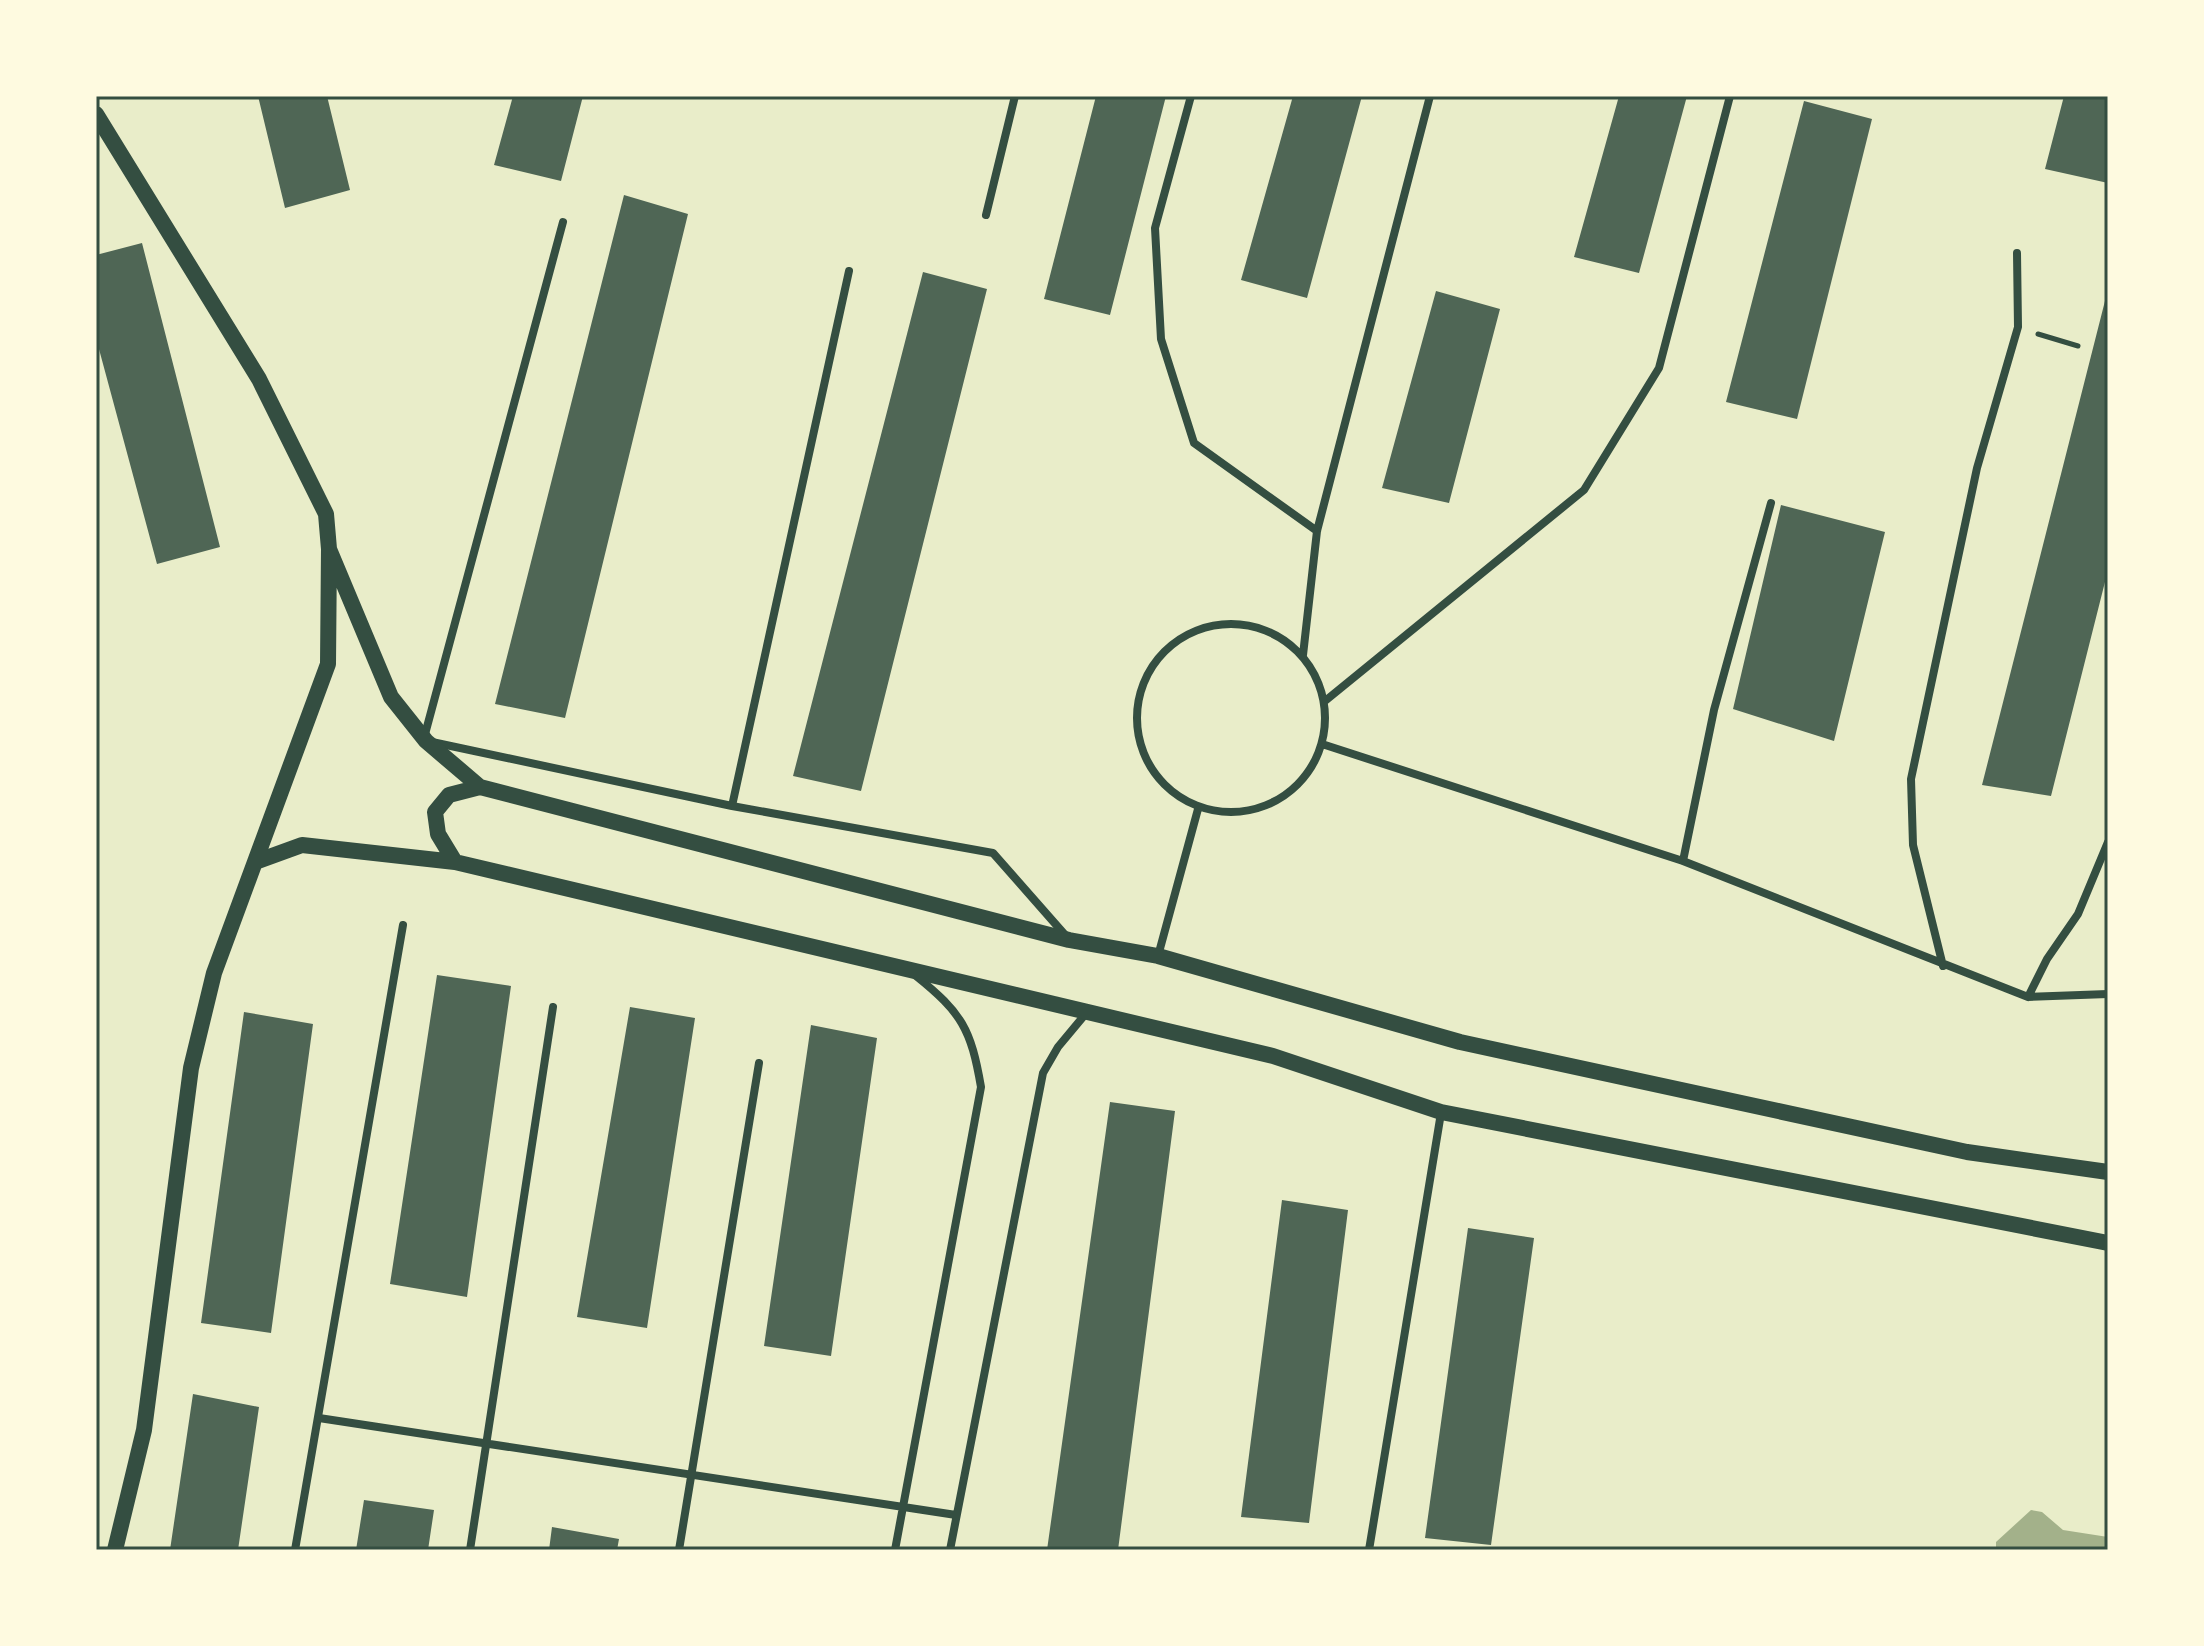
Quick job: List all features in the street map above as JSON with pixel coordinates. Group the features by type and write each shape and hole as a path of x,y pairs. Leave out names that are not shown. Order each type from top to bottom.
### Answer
{"main road":[{"path":"96,114 259,379 326,514 329,549 328,664 258,861 214,973 191,1068 144,1430 115,1550"},
{"path":"329,549 391,697 425,740 480,787 1069,940 1158,956 1460,1042 1967,1152 2108,1172"},
{"path":"455,862 438,834 435,812 449,795 480,787"},
{"path":"258,861 302,845 455,862 1273,1056 1441,1112 2108,1243"}],"street":[{"path":"986,215 1015,96"},
{"path":"1191,96 1155,228 1161,339 1194,443 1317,531"},
{"path":"1303,655 1317,531 1430,96"},
{"path":"1325,701 1584,490 1659,368 1730,96"},
{"path":"563,222 425,740 732,806 993,853 1069,940"},
{"path":"1943,966 1913,845 1911,779 1977,468 2018,327 2017,253"},
{"path":"732,806 849,271"},
{"path":"1683,861 1714,710 1771,503"},
{"path":"1254,624 1303,655 1317,677 1325,701 1322,744 1296,789 1250,812 1198,809 1152,774 1134,719 1150,663 1196,627 1254,624"},
{"path":"1322,744 1683,861 2028,997 2108,994"},
{"path":"1158,956 1198,809"},
{"path":"2028,997 2047,959 2078,914 2108,842"},
{"path":"295,1550 403,925"},
{"path":"895,1550 981,1087 974,1044 952,1005 909,971"},
{"path":"470,1550 553,1007"},
{"path":"950,1550 1043,1073 1058,1047 1089,1010"},
{"path":"679,1550 759,1063"},
{"path":"1369,1550 1441,1112"},
{"path":"319,1418 956,1515"}],"path":[{"path":"2018,327 2078,346"}],"shaded area":[{"path":"2031,1510 2042,1512 2063,1530 2108,1537 2108,1550 1996,1550 1996,1542"}],"building":[{"path":"258,96 327,96 350,190 285,208"},
{"path":"513,96 583,96 561,181 494,165"},
{"path":"1096,96 1166,96 1110,315 1044,299"},
{"path":"1293,96 1362,96 1307,298 1241,280"},
{"path":"1619,96 1687,96 1639,273 1574,257"},
{"path":"2064,96 2108,96 2108,183 2045,169"},
{"path":"1804,101 1872,119 1797,419 1726,402"},
{"path":"624,195 688,214 565,718 495,704"},
{"path":"142,243 220,547 157,564 96,338 96,255"},
{"path":"923,272 987,289 861,791 793,776"},
{"path":"1436,291 1500,309 1449,503 1382,488"},
{"path":"2107,293 2108,570 2051,796 1982,785"},
{"path":"1781,505 1885,532 1834,741 1733,709"},
{"path":"437,975 511,986 467,1297 390,1284"},
{"path":"630,1007 695,1018 647,1328 577,1317"},
{"path":"244,1012 313,1024 271,1333 201,1323"},
{"path":"811,1025 877,1038 831,1356 764,1346"},
{"path":"1110,1102 1175,1111 1118,1550 1047,1550"},
{"path":"1282,1200 1348,1210 1309,1523 1241,1517"},
{"path":"1468,1228 1534,1238 1491,1545 1425,1538"},
{"path":"193,1394 259,1407 238,1550 170,1550"},
{"path":"364,1500 434,1510 428,1550 356,1550"},
{"path":"552,1527 619,1539 617,1550 549,1550"}]}
